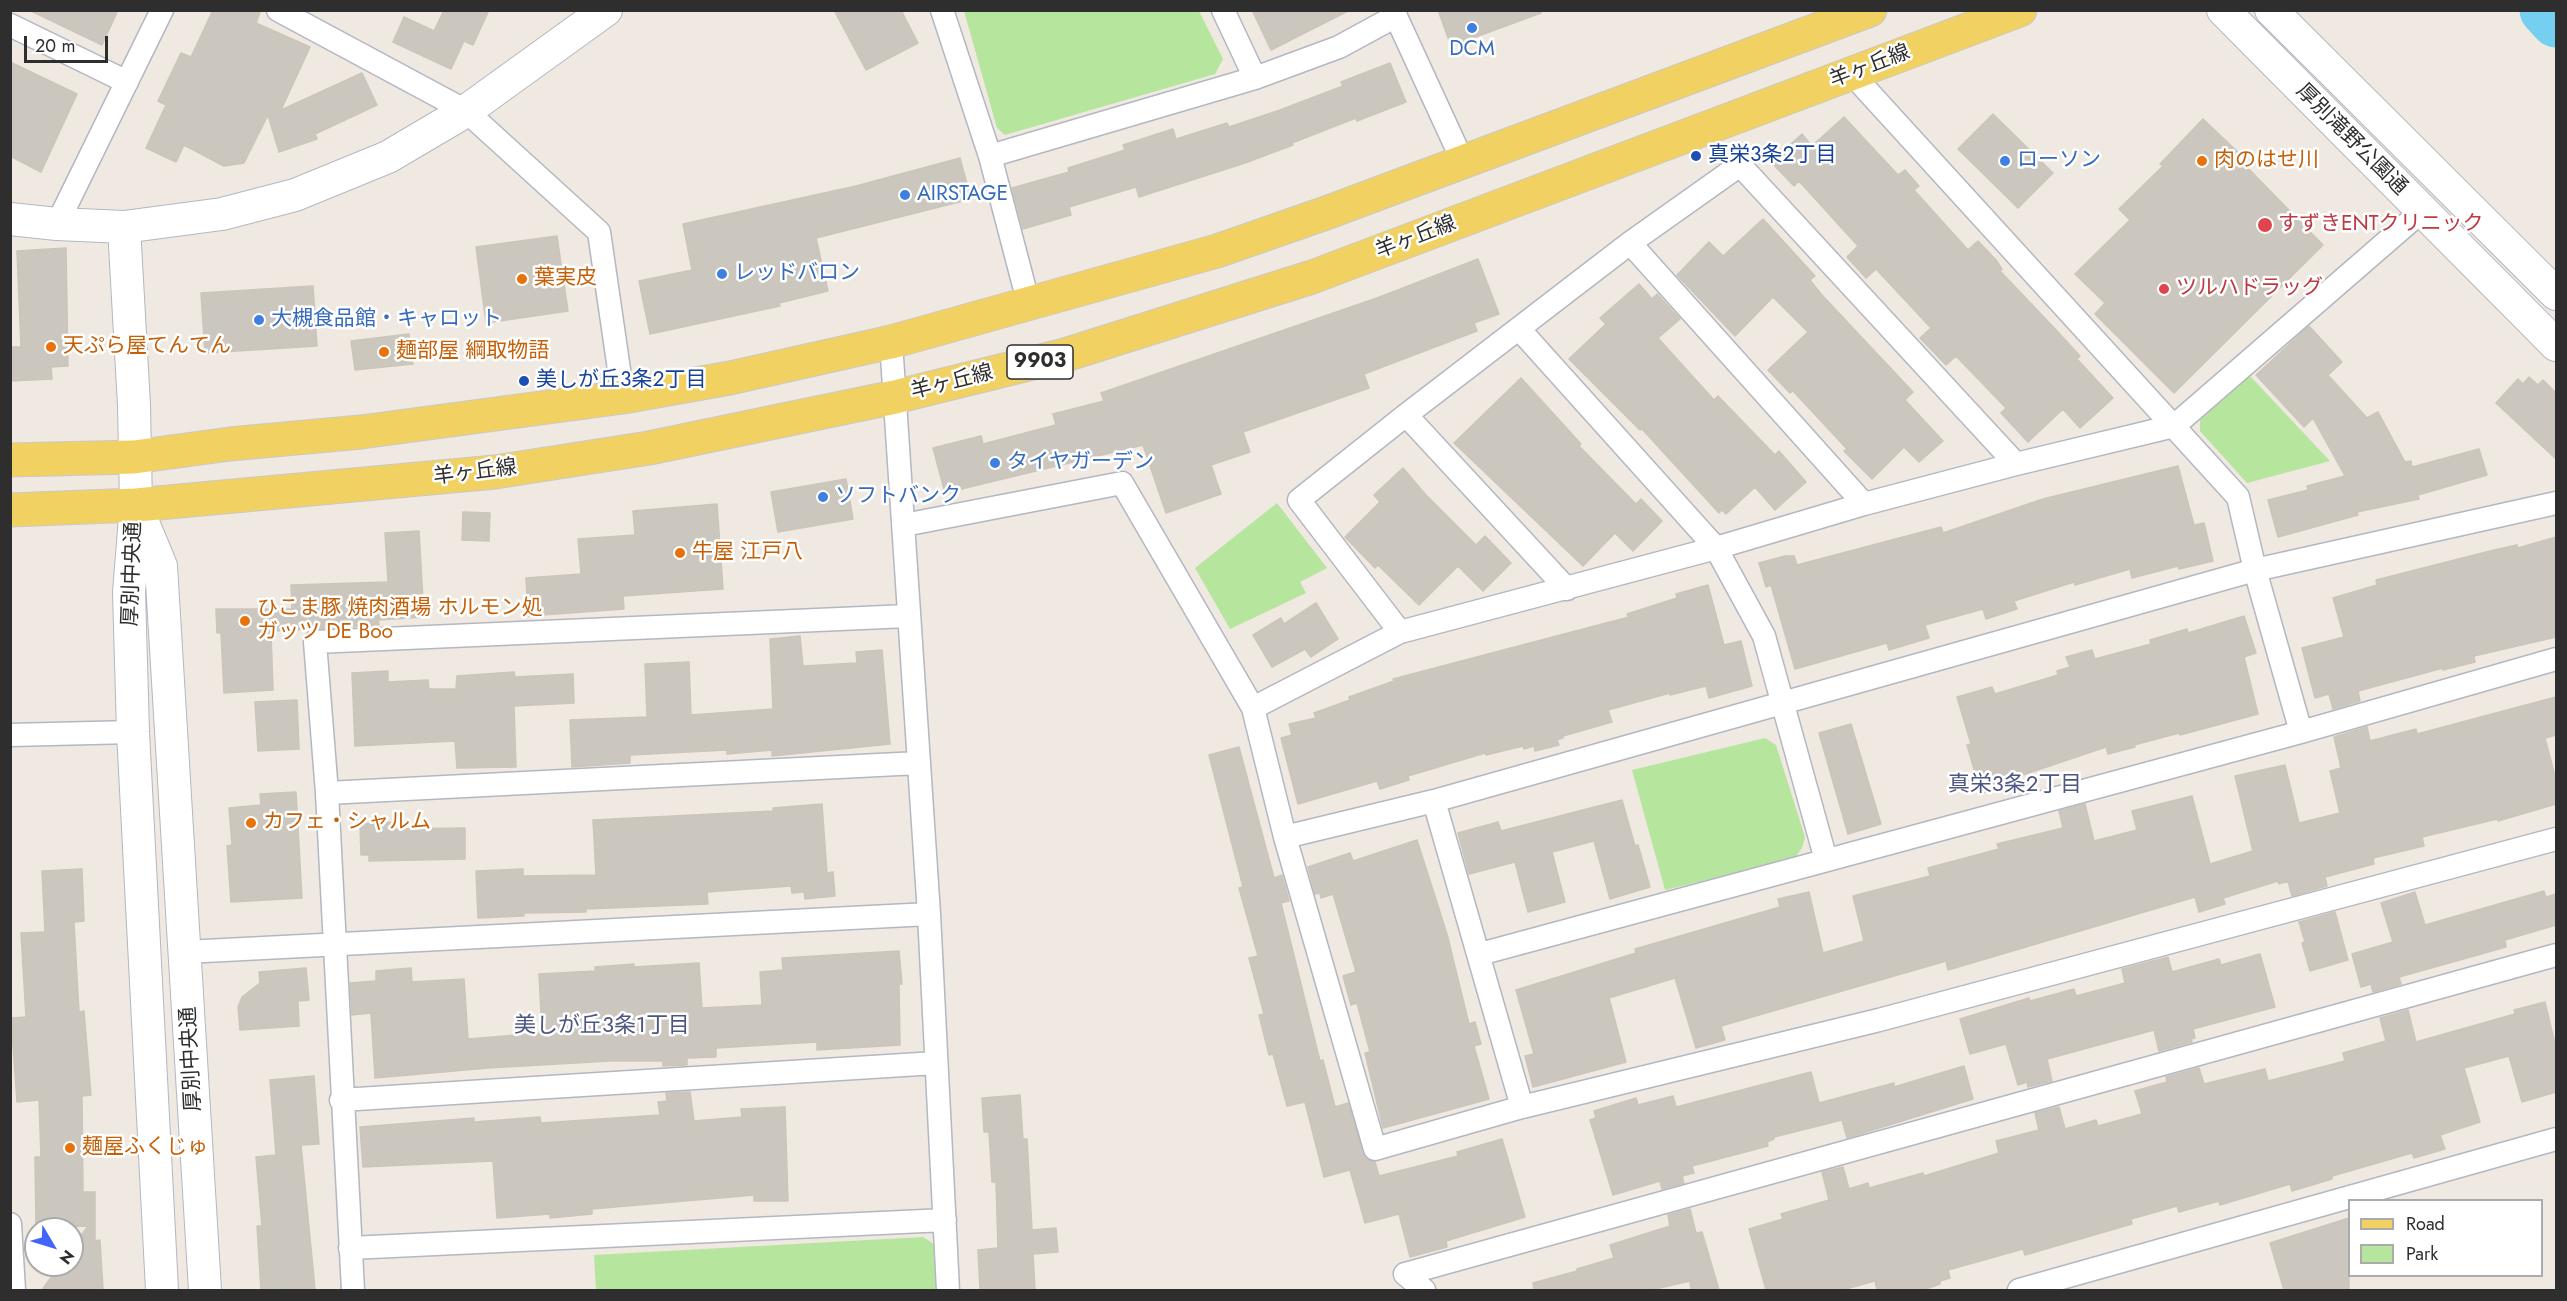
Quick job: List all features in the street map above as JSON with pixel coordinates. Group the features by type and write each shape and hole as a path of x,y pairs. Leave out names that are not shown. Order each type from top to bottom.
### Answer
{"main road":[{"path":"10,460 134,458 230,444 361,432 623,397 730,378 891,342 1217,251 1870,10"},
{"name":"羊ヶ丘線","path":"10,510 136,505 495,472 649,448 896,397 1065,355 1312,277 2020,10"}],"street":[{"path":"57,224 162,10"},
{"path":"278,10 466,111 599,232 623,397"},
{"path":"10,219 124,227 222,214 295,195 388,158 466,111 606,10"},
{"path":"942,10 990,156 1029,305"},
{"path":"1223,10 1256,78"},
{"name":"厚別滝野公園通","path":"2223,10 2556,345"},
{"name":"厚別滝野公園通","path":"2271,10 2556,294"},
{"path":"990,156 1256,78 1339,47 1394,13 1463,162"},
{"path":"10,25 127,82"},
{"path":"1852,74 2238,496 2255,570 2301,732"},
{"path":"1400,632 1299,500 1630,243 1740,165 2016,464"},
{"path":"1253,708 1400,632 1716,548 1864,504 2174,426 2422,211"},
{"path":"124,227 133,390 136,505"},
{"path":"1630,243 1864,504"},
{"path":"1520,330 1716,548 1764,636 1827,860"},
{"path":"891,342 929,914 948,1290"},
{"path":"1406,415 1567,589"},
{"path":"904,525 1122,483 1253,708 1286,837 1375,1149 1522,1107 1879,1020 2556,839"},
{"path":"1286,837 1434,801 2255,570 2556,503"},
{"name":"厚別中央通","path":"136,505 129,592 133,732 162,1290"},
{"name":"厚別中央通","path":"136,505 161,566 205,1290"},
{"path":"352,1290 327,793 315,642 908,616"},
{"path":"1480,954 2301,732 2556,659"},
{"path":"10,735 133,732"},
{"path":"327,793 918,764"},
{"path":"1434,801 1480,954 1522,1107"},
{"path":"185,952 929,914"},
{"path":"1424,1290 1405,1274 2556,955"},
{"path":"342,1100 936,1063"},
{"path":"2019,1290 2556,1139"},
{"path":"350,1248 945,1220"},
{"path":"10,1224 14,1290"}],"green space":[{"path":"964,11 1199,11 1223,59 1215,74 1005,135 997,128"},
{"path":"2250,376 2330,461 2247,483 2200,431 2200,420"},
{"path":"1277,503 1327,568 1300,582 1306,593 1230,629 1195,568"},
{"path":"1765,738 1776,745 1805,837 1802,848 1794,859 1665,890 1632,770"},
{"path":"923,1237 937,1246 937,1290 596,1290 594,1255"}],"building":[{"path":"29,10 118,10 102,45"},
{"path":"213,10 261,10 256,23 310,47 281,110 362,73 377,105 315,134 317,139 279,152 268,115 244,163 224,166 184,145 176,162 146,148 166,105 158,101 181,53 191,57"},
{"path":"444,10 489,10 473,45 464,41 451,69 393,42 404,17 434,31"},
{"path":"834,10 901,10 918,43 866,70"},
{"path":"1252,10 1350,10 1271,50"},
{"name":"DCM","path":"1438,10 1540,10 1541,13 1451,46"},
{"path":"10,62 77,94 41,172 10,156"},
{"path":"1390,63 1406,102 1357,121 1356,118 1245,163 1139,197 1136,187 1069,207 1071,215 1023,229 1012,188 1069,172 1068,168 1125,150 1123,145 1173,129 1176,139 1227,123 1229,127 1343,86 1341,82"},
{"name":"ローソン","path":"1993,114 2053,173 2018,208 1958,149"},
{"path":"1844,117 1898,175 1905,170 1919,186 1914,190 1968,250 1978,241 1996,260 2002,269 2000,271 2080,356 2077,359 2113,398 2080,428 2063,409 2028,442 2001,413 2006,408 1956,356 1946,365 1920,338 1931,328 1876,269 1866,278 1847,257 1858,246 1799,181 1794,186 1771,162 1802,134 1812,146"},
{"path":"2203,119 2244,158 2241,161 2323,245 2174,393 2095,314 2105,303 2075,274 2130,220 2119,209 2163,166 2160,164"},
{"path":"960,158 971,199 816,238 828,291 779,303 780,306 650,334 639,281 692,270 683,224 856,186"},
{"path":"1763,219 1815,276 1810,280 1821,294 1913,392 1905,400 1943,441 1919,462 1904,447 1872,479 1844,451 1847,449 1793,391 1790,393 1768,370 1808,332 1773,297 1735,336 1677,275 1709,242 1723,256"},
{"name":"葉実皮","path":"557,236 568,311 486,323 476,247"},
{"path":"66,248 68,366 51,367 52,379 10,381 10,347 21,347 17,251"},
{"path":"1478,259 1499,314 1474,323 1477,331 1364,374 1369,388 1243,432 1250,452 1211,465 1221,494 1166,513 1143,445 945,493 933,448 981,436 983,444 1056,425 1053,414 1104,401 1101,393 1377,298"},
{"path":"1639,284 1652,299 1657,294 1680,319 1658,338 1714,400 1718,396 1775,455 1779,451 1806,482 1775,510 1755,487 1726,514 1722,510 1719,513 1642,429 1640,430 1569,359 1606,324 1600,318"},
{"name":"大槻食品館・キャロット","path":"313,286 317,346 205,353 201,293"},
{"path":"2309,326 2342,362 2328,375 2367,418 2378,412 2405,462 2411,461 2412,467 2479,449 2487,475 2418,495 2419,499 2357,512 2358,515 2278,537 2268,500 2308,490 2307,486 2345,476 2313,418 2304,427 2256,375"},
{"name":"麺部屋 綱取物語","path":"409,334 413,364 355,370 351,341"},
{"path":"2529,377 2538,385 2543,380 2556,393 2556,459 2496,403 2518,379 2523,384"},
{"path":"1521,378 1581,444 1579,446 1636,504 1641,499 1662,521 1633,551 1615,533 1583,566 1454,443"},
{"path":"2178,466 2194,525 2204,523 2213,561 2179,569 2178,566 2132,578 2130,569 2075,585 2074,582 2014,601 2017,609 1986,619 1983,609 1925,625 1929,638 1889,650 1887,643 1795,669 1771,585 1766,587 1759,563 1794,556 1797,565 1941,527 1943,533 2043,499"},
{"path":"1403,468 1426,495 1476,545 1485,536 1511,563 1483,591 1458,566 1419,605 1378,565 1375,568 1345,537 1380,502 1374,495"},
{"path":"846,479 853,519 778,532 771,492"},
{"path":"717,504 723,589 623,596 624,609 528,616 526,578 581,574 578,539 635,535 633,511"},
{"path":"463,512 490,513 489,541 462,540"},
{"path":"419,531 424,617 378,620 379,625 274,631 271,633 273,690 224,693 221,633 217,633 216,609 292,609 291,585 388,582 385,533"},
{"path":"2556,537 2556,637 2474,656 2475,662 2443,670 2443,668 2358,691 2360,701 2333,709 2329,694 2315,698 2302,648 2344,637 2333,598 2377,585 2376,580 2494,550 2517,545 2518,548"},
{"path":"1708,585 1724,645 1741,641 1752,686 1709,698 1706,686 1670,695 1670,693 1608,710 1612,722 1563,736 1557,740 1559,745 1535,751 1534,746 1524,749 1523,746 1486,755 1485,753 1408,776 1409,780 1380,789 1377,781 1298,804 1281,738 1292,735 1289,724 1316,718 1314,713 1350,700 1349,697 1394,681 1393,679 1629,617 1627,614 1677,598 1676,594"},
{"path":"1316,603 1338,639 1311,657 1305,649 1272,667 1253,635 1281,618 1284,624"},
{"path":"2244,616 2256,653 2244,657 2258,714 2134,745 2135,747 2108,754 2106,747 2005,781 2007,786 1981,793 1967,745 1971,744 1957,697 1992,687 1995,694 2058,675 2057,671 2070,667 2066,657 2092,650 2095,659 2151,644 2150,640 2187,629 2188,633"},
{"path":"800,636 803,666 857,663 856,652 882,650 890,744 772,756 772,750 727,754 727,750 630,755 630,763 572,767 570,720 647,717 645,664 689,662 691,715 773,709 770,639"},
{"path":"388,671 388,682 428,680 429,689 456,689 457,676 514,672 515,677 573,674 574,703 514,706 516,767 457,768 455,741 355,746 352,673"},
{"path":"2556,697 2556,735 2545,738 2556,780 2556,804 2498,821 2497,819 2422,837 2424,846 2373,858 2374,864 2325,877 2327,886 2292,896 2288,881 2279,884 2278,881 2223,898 2225,904 2199,912 2195,897 1948,970 1946,961 1721,1026 1725,1040 1696,1048 1675,978 1609,998 1626,1062 1533,1087 1525,1056 1534,1054 1516,990 1636,953 1635,949 1780,907 1778,899 1809,892 1823,953 1864,941 1853,896 1930,876 1928,868 1999,849 1997,844 2063,828 2059,811 2085,804 2094,841 2137,830 2132,811 2192,796 2210,864 2253,851 2235,776 2285,765 2299,823 2340,813 2330,771 2341,768 2334,737 2367,727 2370,741 2416,729 2417,734"},
{"path":"297,700 299,749 258,751 255,702"},
{"path":"1851,724 1881,824 1848,834 1819,733"},
{"path":"1239,747 1274,878 1282,875 1289,901 1281,903 1320,1061 1323,1060 1335,1107 1348,1103 1365,1158 1375,1162 1379,1176 1458,1156 1457,1152 1502,1139 1525,1217 1446,1241 1447,1247 1410,1257 1399,1214 1365,1223 1350,1170 1324,1177 1305,1102 1287,1106 1273,1054 1269,1055 1259,1015 1264,1014 1249,958 1258,956 1239,888 1243,887 1209,755"},
{"path":"296,792 302,898 231,902 227,846 232,845 229,808 261,805 260,794"},
{"path":"1622,800 1650,887 1610,899 1594,841 1552,852 1565,902 1528,912 1515,862 1469,874 1458,833 1498,822 1501,831"},
{"path":"822,804 827,873 833,872 835,896 805,899 804,892 792,893 791,886 707,892 708,904 586,909 586,912 524,913 524,916 478,918 476,871 523,869 523,876 596,875 593,820 773,811 773,808"},
{"path":"395,822 395,829 465,828 465,859 369,861 369,855 361,855 360,824"},
{"path":"1417,840 1447,934 1469,1024 1475,1022 1481,1044 1474,1046 1489,1099 1383,1128 1365,1053 1370,1052 1357,1003 1351,1005 1343,976 1356,972 1333,894 1321,898 1320,893 1315,894 1308,867 1350,853 1353,861"},
{"path":"82,869 84,921 74,922 79,1012 84,1011 91,1095 82,1096 83,1192 95,1192 95,1241 100,1240 103,1290 42,1290 51,1277 84,1277 84,1232 88,1226 84,1226 84,1217 36,1217 35,1157 41,1157 39,1100 17,1102 11,1018 26,1017 21,933 45,932 42,871"},
{"path":"2544,891 2546,897 2556,894 2556,925 2505,940 2506,947 2399,977 2401,984 2373,992 2371,984 2361,987 2352,954 2393,942 2381,903 2415,892 2425,925"},
{"path":"2335,912 2348,960 2310,971 2299,922"},
{"path":"899,951 902,984 899,984 900,1045 817,1050 817,1042 716,1048 716,1057 687,1058 687,1065 663,1066 663,1061 610,1061 488,1068 375,1078 371,1013 352,1015 350,983 376,981 376,971 411,968 412,982 464,979 468,1039 542,1033 539,974 595,971 595,967 634,964 634,967 699,963 702,1008 762,1005 760,972 783,970 782,958"},
{"path":"2260,954 2275,1007 2193,1029 2195,1038 2191,1039 2192,1042 2159,1051 2154,1030 2047,1059 2052,1081 2028,1087 2027,1082 2018,1085 2006,1044 1970,1054 1960,1019 2029,998 2030,1001 2074,989 2076,996 2125,983 2122,969 2168,957 2172,972 2219,959 2221,965"},
{"path":"306,968 309,1000 298,1001 299,1026 240,1030 238,1007 242,997 260,983 259,972"},
{"path":"2545,1002 2556,1048 2556,1092 2522,1102 2509,1056 2464,1068 2480,1122 2440,1135 2445,1149 2414,1158 2412,1153 2332,1176 2332,1179 2292,1191 2290,1184 2220,1205 2219,1201 2179,1212 2177,1206 2131,1219 2132,1224 2025,1255 2023,1249 1948,1270 1950,1278 1923,1290 1877,1290 1875,1281 1842,1290 1766,1290 1749,1229 1783,1219 1781,1214 1829,1200 1822,1172 1843,1167 1849,1189 1868,1183 1869,1188 1923,1173 1924,1176 1999,1153 1996,1141 2039,1130 2035,1113 2059,1107 2065,1129 2096,1120 2098,1126 2142,1114 2135,1091 2167,1082 2166,1077 2199,1068 2204,1084 2265,1069 2268,1081 2345,1061 2343,1053 2386,1041 2380,1018 2408,1010 2416,1042 2515,1014 2514,1010"},
{"path":"1964,1066 1973,1099 1847,1138 1842,1120 1774,1137 1767,1142 1768,1146 1692,1166 1694,1173 1682,1176 1684,1183 1662,1189 1660,1181 1613,1195 1590,1120 1596,1118 1594,1111 1636,1098 1638,1105 1673,1096 1676,1107 1811,1072 1819,1103 1894,1083 1894,1087"},
{"path":"314,1076 319,1144 301,1145 315,1289 261,1290 257,1226 262,1226 256,1157 276,1155 270,1080"},
{"path":"690,1092 694,1121 742,1117 741,1109 785,1107 788,1201 754,1201 754,1195 592,1209 592,1214 550,1218 550,1214 497,1218 493,1161 363,1167 360,1127 474,1118 474,1122 540,1117 541,1123 660,1115 658,1102 667,1101 666,1093"},
{"path":"1020,1095 1023,1139 1027,1139 1032,1230 1056,1228 1058,1252 1033,1254 1035,1290 980,1290 978,1250 998,1248 996,1182 992,1182 989,1132 984,1132 982,1098"},
{"path":"1690,1209 1696,1233 1702,1232 1719,1290 1691,1290 1690,1281 1651,1290 1534,1290 1533,1283 1614,1258 1610,1245 1670,1226 1668,1215"},
{"path":"2348,1218 2349,1290 2284,1290 2270,1243"}],"waterway":[{"path":"2545,10 2556,22"}],"place":[{"name":"DCM","path":"1472,28"},
{"name":"真栄3条2丁目","path":"1696,156"},
{"name":"ローソン","path":"2005,161"},
{"name":"肉のはせ川","path":"2202,161"},
{"name":"AIRSTAGE","path":"905,195"},
{"name":"すずきENTクリニック","path":"2265,225"},
{"name":"レッドバロン","path":"722,274"},
{"name":"葉実皮","path":"522,279"},
{"name":"ツルハドラッグ","path":"2164,289"},
{"name":"大槻食品館・キャロット","path":"259,320"},
{"name":"天ぷら屋てんてん","path":"51,347"},
{"name":"麺部屋 綱取物語","path":"384,352"},
{"name":"美しが丘3条2丁目","path":"524,381"},
{"name":"タイヤガーデン","path":"995,463"},
{"name":"ソフトバンク","path":"823,497"},
{"name":"牛屋 江戸八","path":"680,553"},
{"name":"ひこま豚 焼肉酒場 ホルモン処 ガッツ DE Boo","path":"245,621"},
{"name":"カフェ・シャルム","path":"251,823"},
{"name":"麺屋ふくじゅ","path":"70,1148"}],"district":[{"name":"真栄3条2丁目","path":"2015,786"},
{"name":"美しが丘3条1丁目","path":"602,1027"}]}
